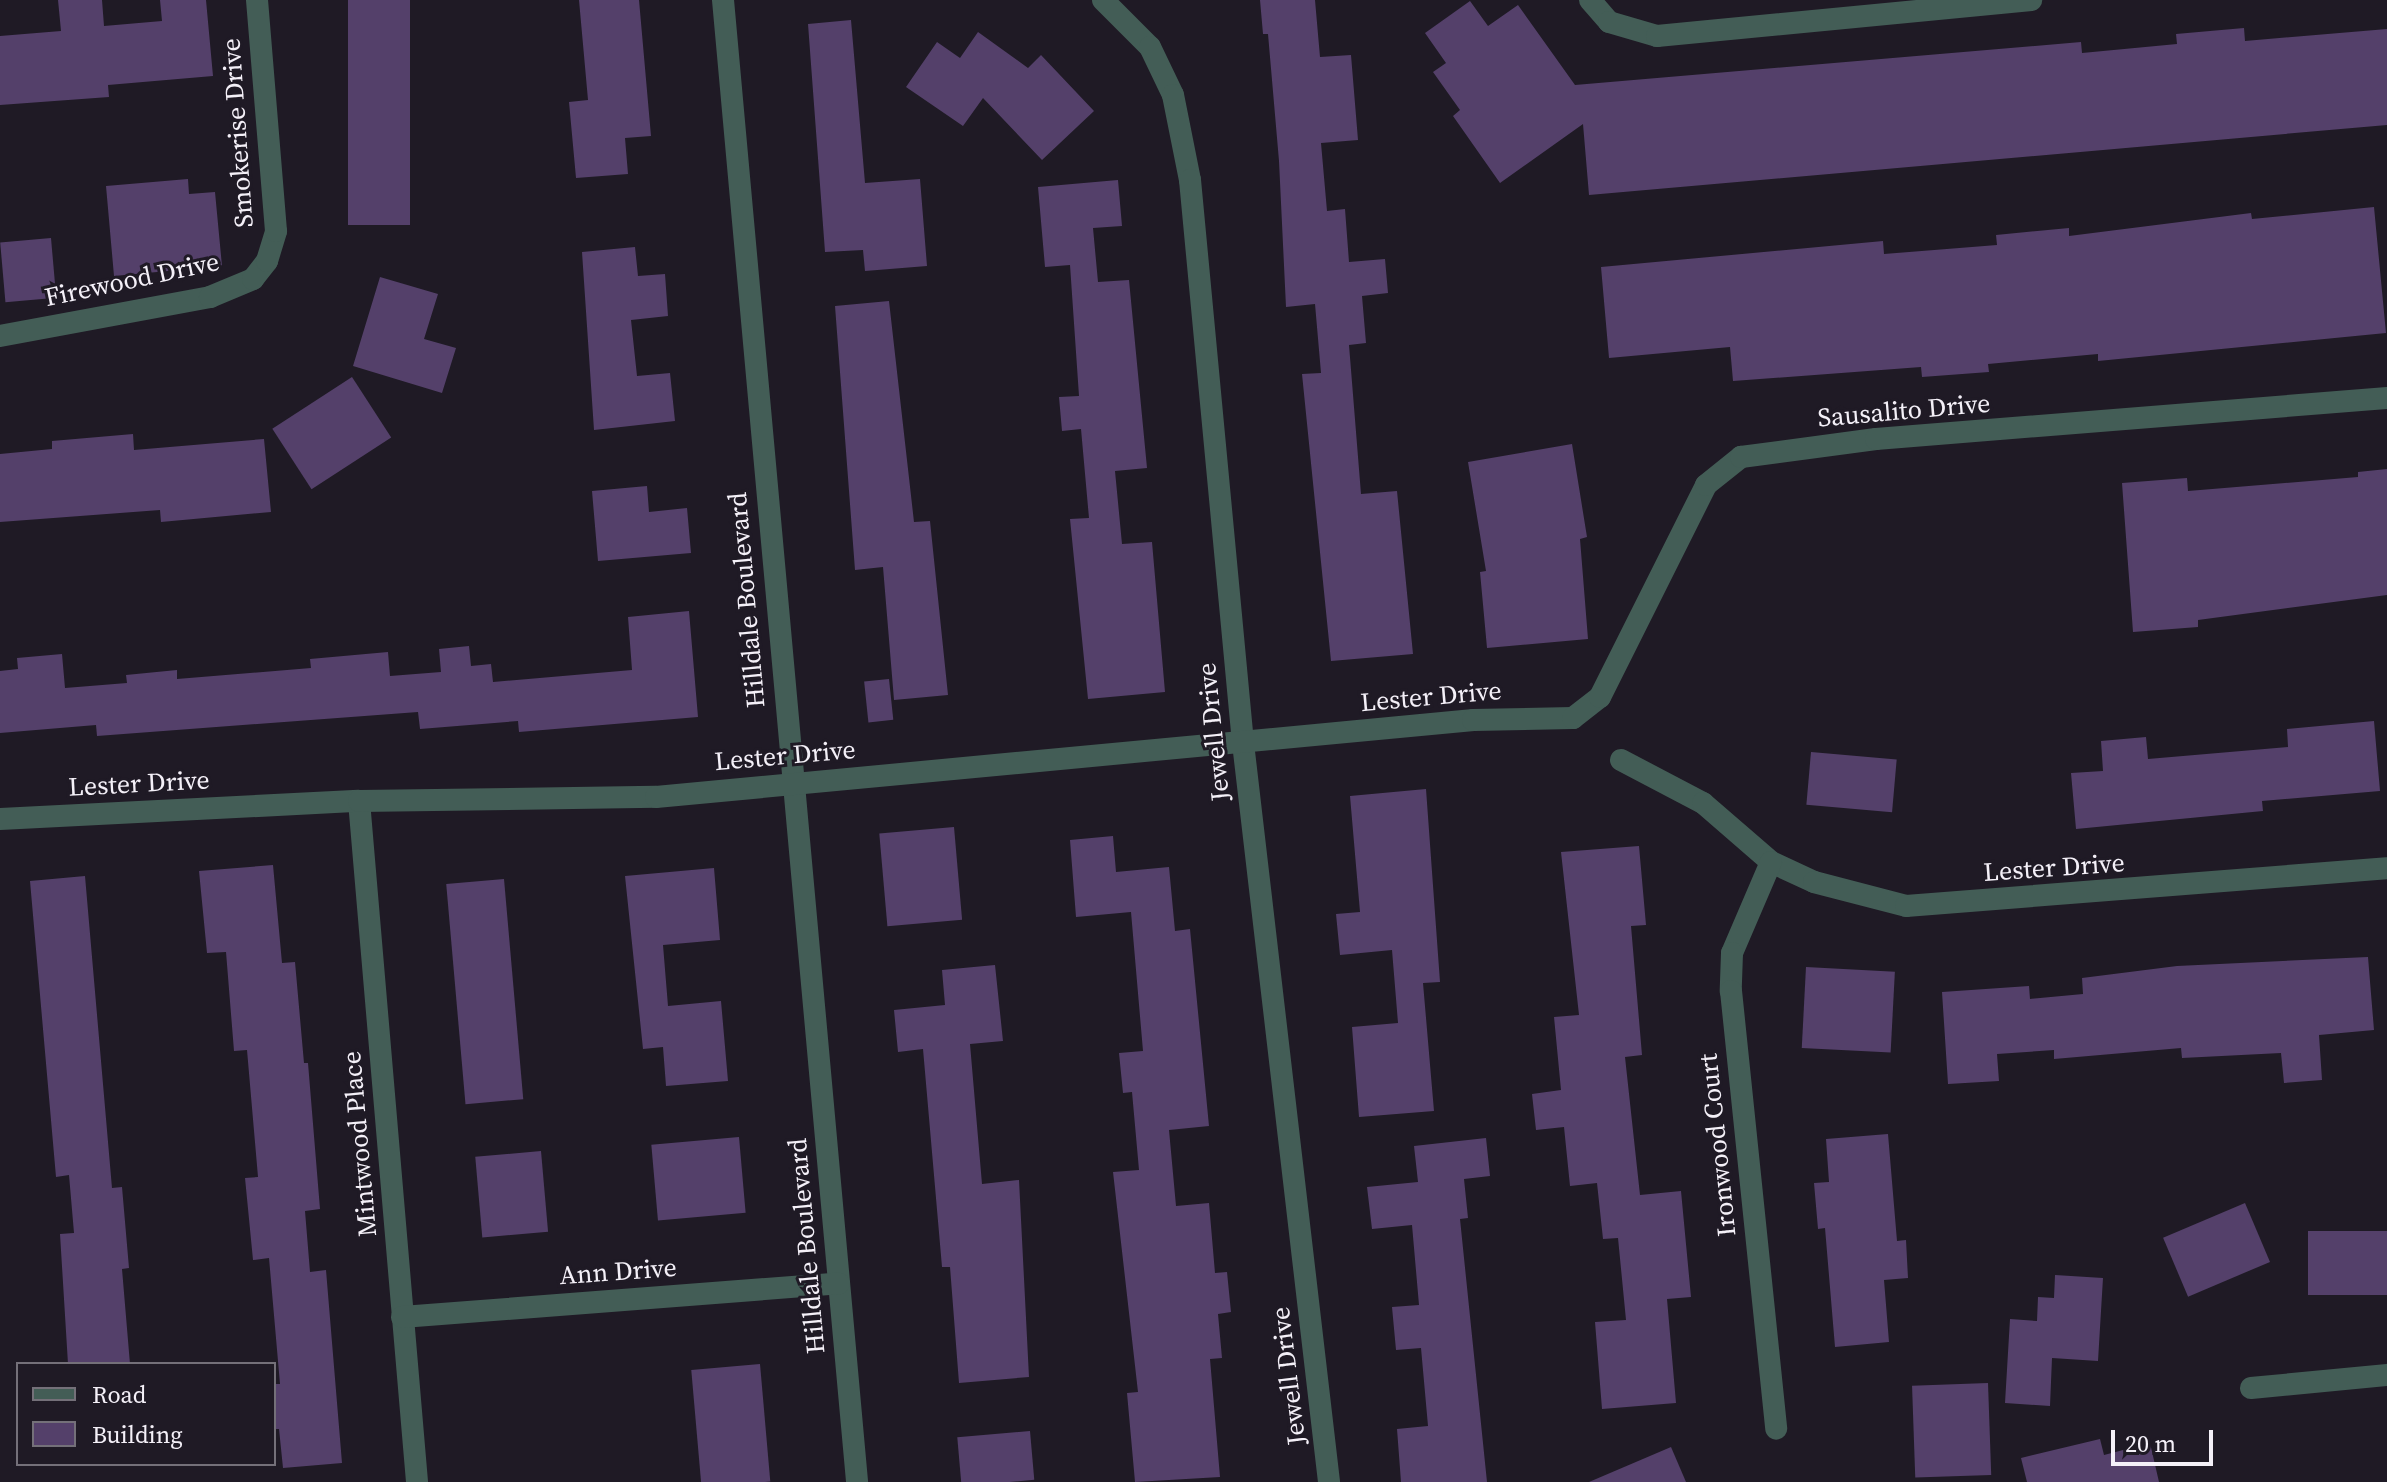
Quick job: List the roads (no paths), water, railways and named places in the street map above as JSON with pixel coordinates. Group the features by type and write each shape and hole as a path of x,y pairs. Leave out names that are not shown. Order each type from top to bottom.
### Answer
{"street":[{"name":"Smokerise Drive","path":"257,0 276,231 267,261"},
{"name":"Hilldale Boulevard","path":"723,0 791,784 857,1482"},
{"name":"Jewell Drive","path":"1103,0 1150,47 1173,95 1190,180 1243,743 1329,1482"},
{"path":"1590,0 1609,22 1657,36 1958,3 2031,0"},
{"name":"Firewood Drive","path":"0,336 210,297 253,279 267,261"},
{"name":"Sausalito Drive","path":"1573,718 1600,697 1706,485 1741,457 1876,439 2387,398"},
{"name":"Lester Drive","path":"0,819 359,801 656,797 1473,720 1573,718"},
{"name":"Lester Drive","path":"1621,760 1703,803 1771,862 1814,882 1906,906 2387,868"},
{"name":"Mintwood Place","path":"359,801 417,1482"},
{"name":"Ironwood Court","path":"1771,862 1732,953 1731,991 1776,1429"},
{"name":"Ann Drive","path":"402,1317 839,1283"},
{"path":"2251,1388 2387,1375"}]}
